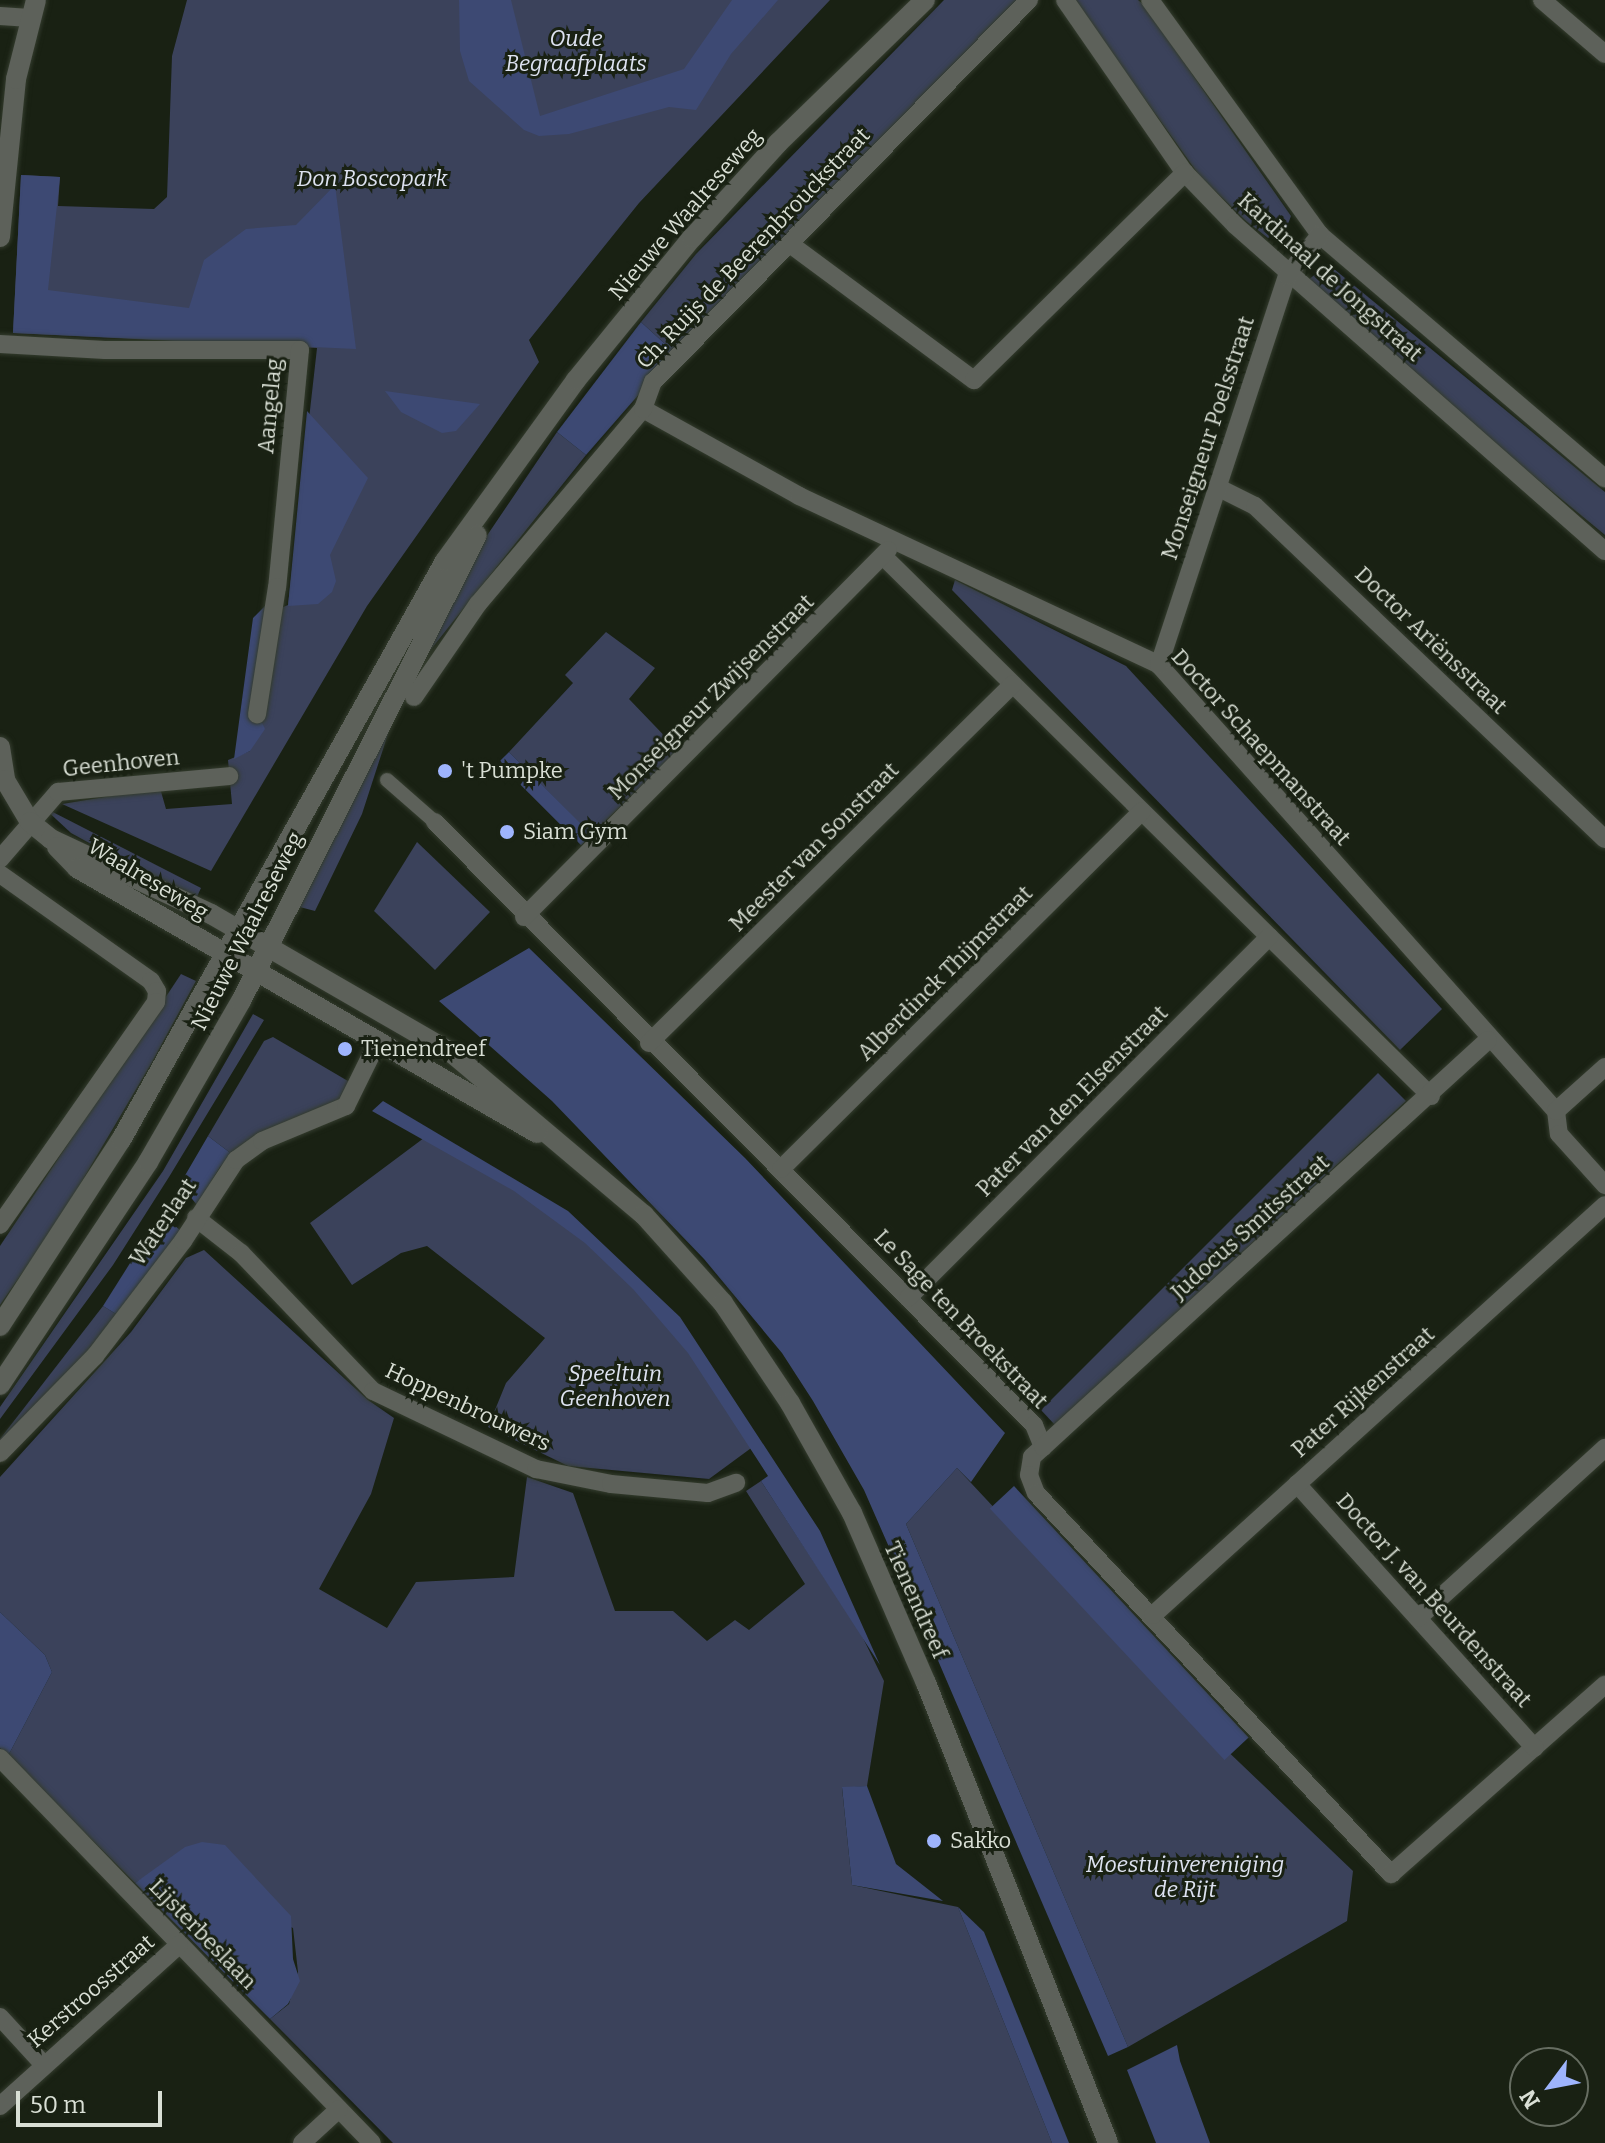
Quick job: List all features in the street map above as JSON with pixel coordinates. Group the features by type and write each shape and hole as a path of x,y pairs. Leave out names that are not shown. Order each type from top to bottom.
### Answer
{"street":[{"name":"Nieuwe Waalreseweg","path":"0,1326 121,1140 410,618 505,480 576,380 692,238 778,143 925,0"},
{"name":"Ch. Ruijs de Beerenbrouckstraat","path":"414,697 478,604 643,409 653,382 1029,0"},
{"name":"Kardinaal de Jongstraat","path":"1065,0 1185,173 1287,276 1605,551"},
{"name":"Kardinaal de Jongstraat","path":"1150,0 1320,235 1605,478"},
{"path":"1542,0 1605,54"},
{"path":"0,16 33,9 16,79 1,202 0,237"},
{"path":"790,244 974,380 1185,173"},
{"name":"Monseigneur Poelsstraat","path":"1159,665 1287,276 1320,235"},
{"name":"Aangelag","path":"0,344 105,350 300,350 277,587 257,714"},
{"name":"Doctor Schaepmanstraat","path":"643,409 799,496 1159,665 1488,1040 1556,1111 1559,1134 1605,1185"},
{"name":"Nieuwe Waalreseweg","path":"0,1385 148,1162 256,973 348,780 505,480"},
{"name":"Doctor Ariënsstraat","path":"1217,487 1255,506 1605,839"},
{"name":"Monseigneur Zwijsenstraat","path":"524,917 884,557 894,540"},
{"path":"884,557 1431,1096"},
{"name":"Meester van Sonstraat","path":"649,1043 1013,684"},
{"name":"Waalreseweg","path":"0,747 5,780 30,822 51,839 77,868 226,954"},
{"name":"Geenhoven","path":"0,859 58,792 229,776"},
{"path":"387,780 435,822"},
{"name":"Alberdinck Thijmstraat","path":"781,1169 1142,811"},
{"name":"Le Sage ten Broekstraat","path":"435,822 649,1043 781,1169 1034,1425 1043,1447"},
{"name":"Waalreseweg","path":"51,839 240,930"},
{"path":"0,874 151,981 157,991 156,1002 0,1225"},
{"name":"Tienendreef","path":"240,930 452,1053 644,1215 723,1303 790,1403 852,1513 932,1697 1108,2143"},
{"name":"Pater van den Elsenstraat","path":"908,1298 1269,937"},
{"name":"Tienendreef","path":"226,954 377,1043 566,1147"},
{"name":"Judocus Smitsstraat","path":"1043,1447 1431,1096 1488,1040"},
{"name":"Waterlaat","path":"0,1453 95,1356 236,1160 262,1141 346,1106 377,1043"},
{"path":"1556,1111 1605,1067"},
{"name":"Pater Rijkenstraat","path":"1153,1615 1605,1205"},
{"name":"Hoppenbrouwers","path":"196,1218 241,1253 373,1391 536,1469 611,1484 708,1493 736,1483"},
{"path":"1043,1447 1032,1457 1029,1475 1036,1493 1153,1615 1391,1874 1605,1685"},
{"path":"1418,1618 1605,1448"},
{"name":"Doctor J. van Beurdenstraat","path":"1297,1484 1535,1748"},
{"name":"Lijsterbeslaan","path":"0,1758 372,2143"},
{"name":"Kerstroosstraat","path":"0,2106 43,2064 179,1945"},
{"path":"0,2017 43,2064"},
{"path":"302,2143 339,2109"}],"green space":[{"name":"Don Boscopark","path":"187,0 830,0 639,203 529,340 539,362 367,606 211,871 62,804 160,788 166,809 232,804 228,760 250,751 253,703 281,608 288,605 317,348 13,333 21,175 60,177 58,206 154,209 167,197 172,56"},
{"path":"944,0 1021,0 675,353 641,322 696,254"},
{"path":"1074,0 1138,0 1144,5 1291,216 1283,237 1268,238 1199,175"},
{"path":"1328,264 1605,492 1605,535 1430,391 1307,281"},
{"path":"557,432 586,455 428,653 397,706 362,814 315,911 296,906 461,574"},
{"path":"955,580 1126,666 1442,1009 1400,1050 952,590"},
{"path":"606,632 655,668 629,699 678,750 591,835 509,752 573,683 565,675"},
{"path":"43,807 201,888 195,901 71,833"},
{"path":"417,842 490,912 435,970 374,911"},
{"path":"181,974 196,981 151,1064 59,1220 0,1305 0,1246"},
{"path":"253,1014 264,1020 169,1177 113,1265 0,1419 0,1407 163,1171"},
{"path":"273,1037 353,1084 341,1103 233,1155 208,1136 264,1041"},
{"path":"1378,1073 1406,1101 1055,1425 1041,1410"},
{"name":"Speeltuin Geenhoven","path":"432,1132 515,1181 638,1286 758,1443 709,1479 568,1466 488,1427 506,1383 545,1338 427,1246 401,1253 352,1285 310,1223"},
{"path":"204,1250 368,1400 394,1418 371,1494 319,1589 387,1628 416,1582 514,1577 527,1477 573,1493 615,1611 673,1611 707,1641 735,1620 749,1630 805,1584 746,1491 761,1481 861,1634 884,1681 867,1786 842,1788 852,1885 958,1907 1052,2143 393,2143 270,2019 289,2004 298,1972 293,1928 155,1871 135,1883 8,1756 52,1672 45,1655 0,1612 0,1477 131,1332 186,1258"},
{"path":"103,1306 121,1317 0,1448 0,1439"},
{"name":"Moestuinvereniging de Rijt","path":"957,1468 1173,1699 1353,1871 1347,1921 1128,2047 906,1524"}],"shaded area":[{"path":"459,0 511,0 540,116 684,69 732,0 778,0 731,54 696,110 669,107 569,134 539,136 524,130 469,81 460,51"},
{"path":"21,175 60,177 48,290 189,308 204,260 246,229 296,225 335,185 356,349 13,333"},
{"path":"641,322 675,353 586,455 557,432"},
{"path":"385,391 480,404 456,431 442,433 401,412"},
{"path":"307,411 368,478 330,555 336,581 332,592 318,604 288,606"},
{"path":"267,604 253,703 265,729 250,751 234,759 253,618"},
{"path":"509,752 592,835 581,845 498,763"},
{"path":"529,948 745,1158 1005,1433 971,1482 957,1468 906,1524 1128,2047 1108,2056 864,1490 782,1353 704,1259 552,1101 439,1001"},
{"path":"383,1101 568,1211 680,1317 820,1531 880,1665 761,1481 768,1476 688,1353 633,1289 585,1243 514,1191 372,1111"},
{"path":"208,1136 233,1155 220,1167 197,1205 180,1184"},
{"path":"161,1214 181,1231 121,1317 103,1306"},
{"path":"1014,1486 1249,1738 1224,1760 990,1509"},
{"path":"0,1612 45,1655 52,1672 8,1756 0,1748"},
{"path":"867,1786 896,1864 943,1901 852,1885 842,1787"},
{"path":"202,1842 225,1845 291,1916 293,1959 300,1981 288,2004 270,2019 135,1883 185,1847"},
{"path":"958,1907 984,1932 1069,2143 1052,2143"},
{"path":"1177,2045 1210,2143 1156,2143 1127,2070"}],"place":[{"name":"'t Pumpke","path":"445,771"},
{"name":"Siam Gym","path":"507,832"},
{"name":"Tienendreef","path":"345,1049"},
{"name":"Sakko","path":"934,1841"}],"park label":[{"name":"Oude Begraafplaats","path":"576,50"}]}
